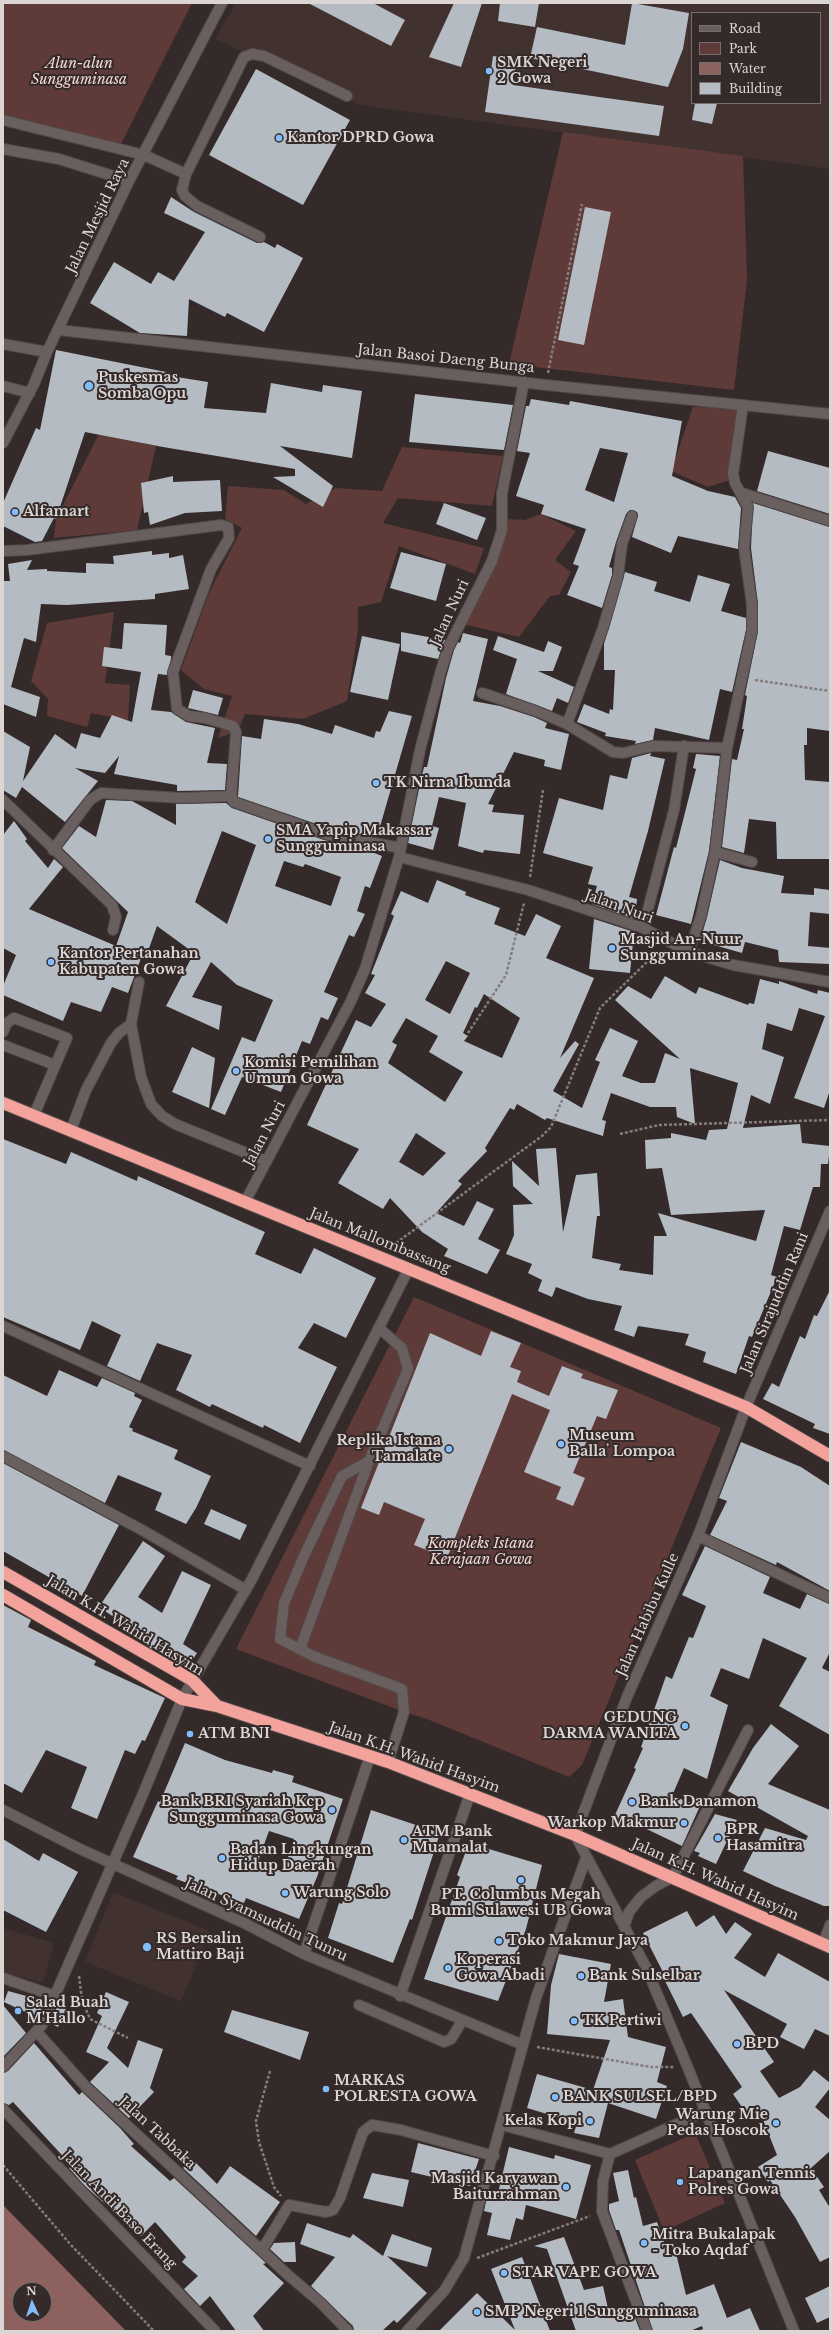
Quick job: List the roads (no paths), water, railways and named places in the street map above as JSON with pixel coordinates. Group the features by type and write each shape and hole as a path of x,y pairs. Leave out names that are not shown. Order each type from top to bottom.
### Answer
{"highway":[{"name":"Jalan Mallombassang","path":"3,1103 746,1407 830,1456"},
{"name":"Jalan K.H. Wahid Hasyim","path":"3,1572 192,1680 217,1706 388,1762 575,1835 673,1877 826,1946"},
{"path":"3,1595 182,1698 217,1706"}],"street":[{"name":"Jalan Mesjid Raya","path":"3,443 30,393 47,352 59,330 129,181 144,155 222,3"},
{"path":"260,237 197,206 185,196 182,190 186,174 244,57 252,54 264,56 347,96"},
{"path":"3,120 144,155 186,174"},
{"path":"3,149 59,159 129,181"},
{"name":"Jalan Basoi Daeng Bunga","path":"59,330 546,385 830,414"},
{"path":"3,344 47,352"},
{"name":"Jalan Nuri","path":"245,1202 352,1001 372,949 400,852 420,750 448,648 492,560 502,530 502,493 524,382"},
{"path":"3,386 30,393"},
{"path":"690,952 715,852 727,748 753,617 744,548 748,507 742,493 735,483 733,474 743,405"},
{"path":"742,493 830,521"},
{"path":"567,724 604,628 618,576 622,544 632,516"},
{"path":"3,551 27,550 221,525 228,527 229,538 211,570 173,672 177,709 189,716 205,718 233,726 236,732 232,796 234,802 326,834 400,852"},
{"path":"482,693 536,711 567,724 613,752 623,753 653,746 727,748"},
{"path":"642,928 674,810 684,746"},
{"path":"53,850 90,800 101,793 181,798 232,796"},
{"path":"3,800 112,906 116,917 113,930"},
{"name":"Jalan Nuri","path":"400,852 528,890 642,928 667,942 690,952 752,969 830,982"},
{"path":"715,852 752,862"},
{"path":"139,982 131,1024 141,1077 151,1104 162,1116 175,1124 266,1161"},
{"path":"3,1032 7,1023 14,1018 67,1038 34,1115"},
{"path":"70,1130 82,1100 111,1043 119,1033 131,1024"},
{"path":"3,1045 55,1065"},
{"name":"Jalan Sirajuddin Rani","path":"746,1407 830,1211"},
{"path":"3,2067 37,2032 76,1948 182,1698 246,1590 409,1268"},
{"path":"3,1326 310,1466"},
{"path":"300,1649 369,1461 408,1369 402,1348 379,1328"},
{"name":"Jalan Habibu Kulle","path":"575,1835 627,1697 698,1536 746,1407"},
{"path":"3,1456 142,1530 246,1590"},
{"path":"369,1461 342,1476 284,1603 280,1639 313,1656 402,1689 404,1712 388,1762"},
{"path":"698,1536 830,1598"},
{"path":"624,1927 629,1912 641,1897 656,1886 673,1877 748,1730"},
{"path":"304,1954 370,1756"},
{"path":"400,1996 470,1794"},
{"name":"Jalan Syamsuddin Tunru","path":"3,1810 111,1864 244,1924 304,1954 400,1996 523,2045"},
{"path":"575,1835 586,1858 646,1967 706,2111 794,2331"},
{"path":"407,2331 444,2291 464,2258 494,2156 536,1998 586,1858"},
{"path":"826,1946 830,1925"},
{"path":"3,1978 55,1996"},
{"path":"359,2005 444,2042 451,2039 462,2021"},
{"name":"Jalan Tabbaka","path":"37,2032 87,2088 321,2303 348,2331"},
{"name":"Jalan Andi Baso Erang","path":"3,2109 215,2331"},
{"path":"502,2126 610,2154 706,2111"},
{"path":"262,2250 289,2205 326,2212 333,2210 340,2198 363,2132 372,2125 401,2130 494,2156"},
{"path":"610,2154 603,2181 602,2211 647,2331"}],"water":[{"path":"3,2205 126,2331 3,2331"}],"place":[{"name":"SMK Negeri 2 Gowa","path":"489,71"},
{"name":"Kantor DPRD Gowa","path":"279,138"},
{"name":"Puskesmas Somba Opu","path":"89,386"},
{"name":"Alfamart","path":"15,512"},
{"name":"TK Nirna Ibunda","path":"376,783"},
{"name":"SMA Yapip Makassar Sungguminasa","path":"268,839"},
{"name":"Masjid An-Nuur Sungguminasa","path":"612,948"},
{"name":"Kantor Pertanahan Kabupaten Gowa","path":"51,962"},
{"name":"Komisi Pemilihan Umum Gowa","path":"236,1071"},
{"name":"Museum Ballaʼ Lompoa","path":"561,1444"},
{"name":"Replika Istana Tamalate","path":"449,1449"},
{"name":"GEDUNG DARMA WANITA","path":"685,1726"},
{"name":"ATM BNI","path":"190,1734"},
{"name":"Bank Danamon","path":"632,1802"},
{"name":"Bank BRI Syariah Kcp Sungguminasa Gowa","path":"332,1810"},
{"name":"Warkop Makmur","path":"684,1823"},
{"name":"BPR Hasamitra","path":"718,1838"},
{"name":"ATM Bank Muamalat","path":"404,1840"},
{"name":"Badan Lingkungan Hidup Daerah","path":"222,1858"},
{"name":"PT. Columbus Megah Bumi Sulawesi UB Gowa","path":"521,1880"},
{"name":"Warung Solo","path":"285,1893"},
{"name":"Toko Makmur Jaya","path":"499,1941"},
{"name":"RS Bersalin Mattiro Baji","path":"147,1947"},
{"name":"Koperasi Gowa Abadi","path":"448,1968"},
{"name":"Bank Sulselbar","path":"581,1976"},
{"name":"Salad Buah M'Hallo","path":"18,2011"},
{"name":"TK Pertiwi","path":"574,2021"},
{"name":"BPD","path":"737,2044"},
{"name":"MARKAS POLRESTA GOWA","path":"326,2089"},
{"name":"BANK SULSEL/BPD","path":"555,2097"},
{"name":"Kelas Kopi","path":"590,2121"},
{"name":"Warung Mie Pedas Hoscok","path":"776,2123"},
{"name":"Lapangan Tennis Polres Gowa","path":"680,2182"},
{"name":"Masjid Karyawan Baiturrahman","path":"566,2187"},
{"name":"Mitra Bukalapak - Toko Aqdaf","path":"644,2243"},
{"name":"STAR VAPE GOWA","path":"504,2273"},
{"name":"SMP Negeri 1 Sungguminasa","path":"477,2312"}],"park label":[{"name":"Alun-alun Sungguminasa","path":"79,72"},
{"name":"Kompleks Istana Kerajaan Gowa","path":"481,1552"}]}
